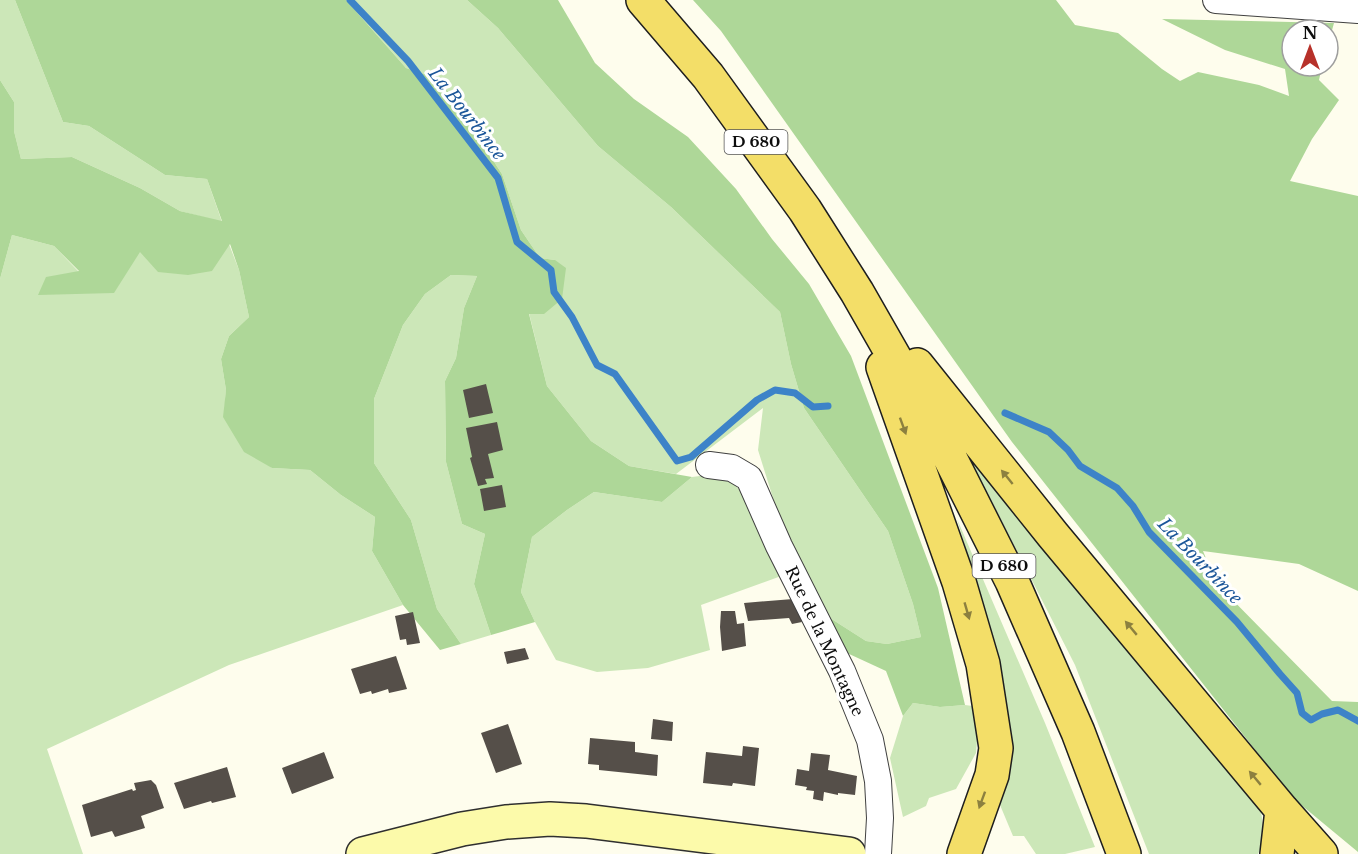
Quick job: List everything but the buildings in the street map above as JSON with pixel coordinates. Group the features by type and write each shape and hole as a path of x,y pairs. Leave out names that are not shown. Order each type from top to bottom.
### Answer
{"main road":[{"name":"D 680","path":"643,0 708,76 805,210 857,292 937,432 1012,581 1078,732 1124,854"},
{"path":"857,292 1053,535 1321,854"},
{"path":"857,292 959,582 983,664 996,748 992,774 964,854"},
{"path":"1277,854 1282,810"},
{"path":"363,854 462,829 506,822 550,819 586,821 849,854"}],"street":[{"path":"1216,0 1358,10"},
{"name":"Rue de la Montagne","path":"709,465 732,468 748,478 779,546 842,671 870,740 878,781 880,818 878,854"}],"green space":[{"path":"0,0 15,0 63,122 89,126 165,175 207,179 222,222 180,211 140,188 72,157 21,159 14,131 14,102 0,80"},
{"path":"15,0 346,0 406,68 440,79 502,174 521,230 540,258 555,260 566,268 562,299 544,314 529,314 547,386 591,441 629,466 692,477 662,502 594,492 532,537 521,592 535,622 491,635 474,584 485,534 462,524 446,462 445,381 456,358 464,308 477,276 451,275 425,294 403,325 374,399 374,463 411,520 437,609 461,644 440,650 403,605 372,551 375,517 341,495 310,470 272,468 244,452 223,417 226,390 221,359 229,336 249,317 239,270 230,244 212,271 188,275 158,272 140,252 114,293 38,295 46,277 79,271 54,246 12,235 0,279 0,80 14,102 14,131 21,159 72,157 140,188 180,211 222,221 207,179 165,175 89,126 63,122"},
{"path":"346,0 467,0 498,28 598,146 671,207 780,312 791,364 804,408 888,531 913,604 921,637 887,644 866,641 830,618 778,514 758,450 763,408 676,474 629,466 591,441 547,386 529,313 555,260 540,258 521,230 502,174 440,79 406,68"},
{"path":"467,0 558,0 595,63 634,99 688,137 736,189 772,239 809,284 851,356 938,588 965,705 940,707 913,703 903,716 886,671 847,653 830,618 866,641 887,644 921,637 913,604 888,531 804,408 791,364 780,312 671,207 598,146 498,28"},
{"path":"693,0 1056,0 1075,25 1118,33 1180,81 1198,72 1259,85 1289,96 1286,78 1319,78 1339,100 1312,139 1290,181 1358,196 1358,591 1299,564 1203,551 1216,583 1332,701 1358,702 1358,852 1294,799 1012,442 721,31"},
{"path":"1162,19 1280,22 1280,67 1225,50"},
{"path":"12,235 54,246 79,272 38,294 140,251 229,244 239,270 249,317 229,336 221,359 226,390 224,417 272,468 310,470 341,495 375,517 372,551 403,605 229,665 47,749 83,854 0,854 0,279"},
{"path":"451,275 477,276 464,308 456,358 445,381 446,462 462,524 485,534 474,584 491,635 461,644 437,609 411,520 374,463 374,399 403,325 425,294"},
{"path":"962,443 1259,800 1263,834 1258,854 1149,854 1075,665"},
{"path":"724,473 746,497 784,575 701,605 710,650 648,668 597,672 556,660 521,592 532,537 594,492 662,502 692,477"},
{"path":"957,519 1045,723 1095,847 1065,854 1036,854 1024,836 1013,836 1000,805 1009,778 1011,737 988,625"},
{"path":"913,703 940,707 965,705 980,707 976,753 956,789 929,798 926,806 903,817 890,758 903,716"}],"waterway":[{"name":"La Bourbince","path":"350,0 408,61 498,178 517,242 551,270 554,292 572,317 597,365 615,374 677,461 691,457 757,400 775,390 795,393 813,407 828,406"},
{"name":"La Bourbince","path":"1005,413 1049,432 1068,450 1080,466 1117,488 1133,506 1149,532 1237,622 1297,693 1302,713 1311,720 1322,714 1338,710 1358,721"}]}
